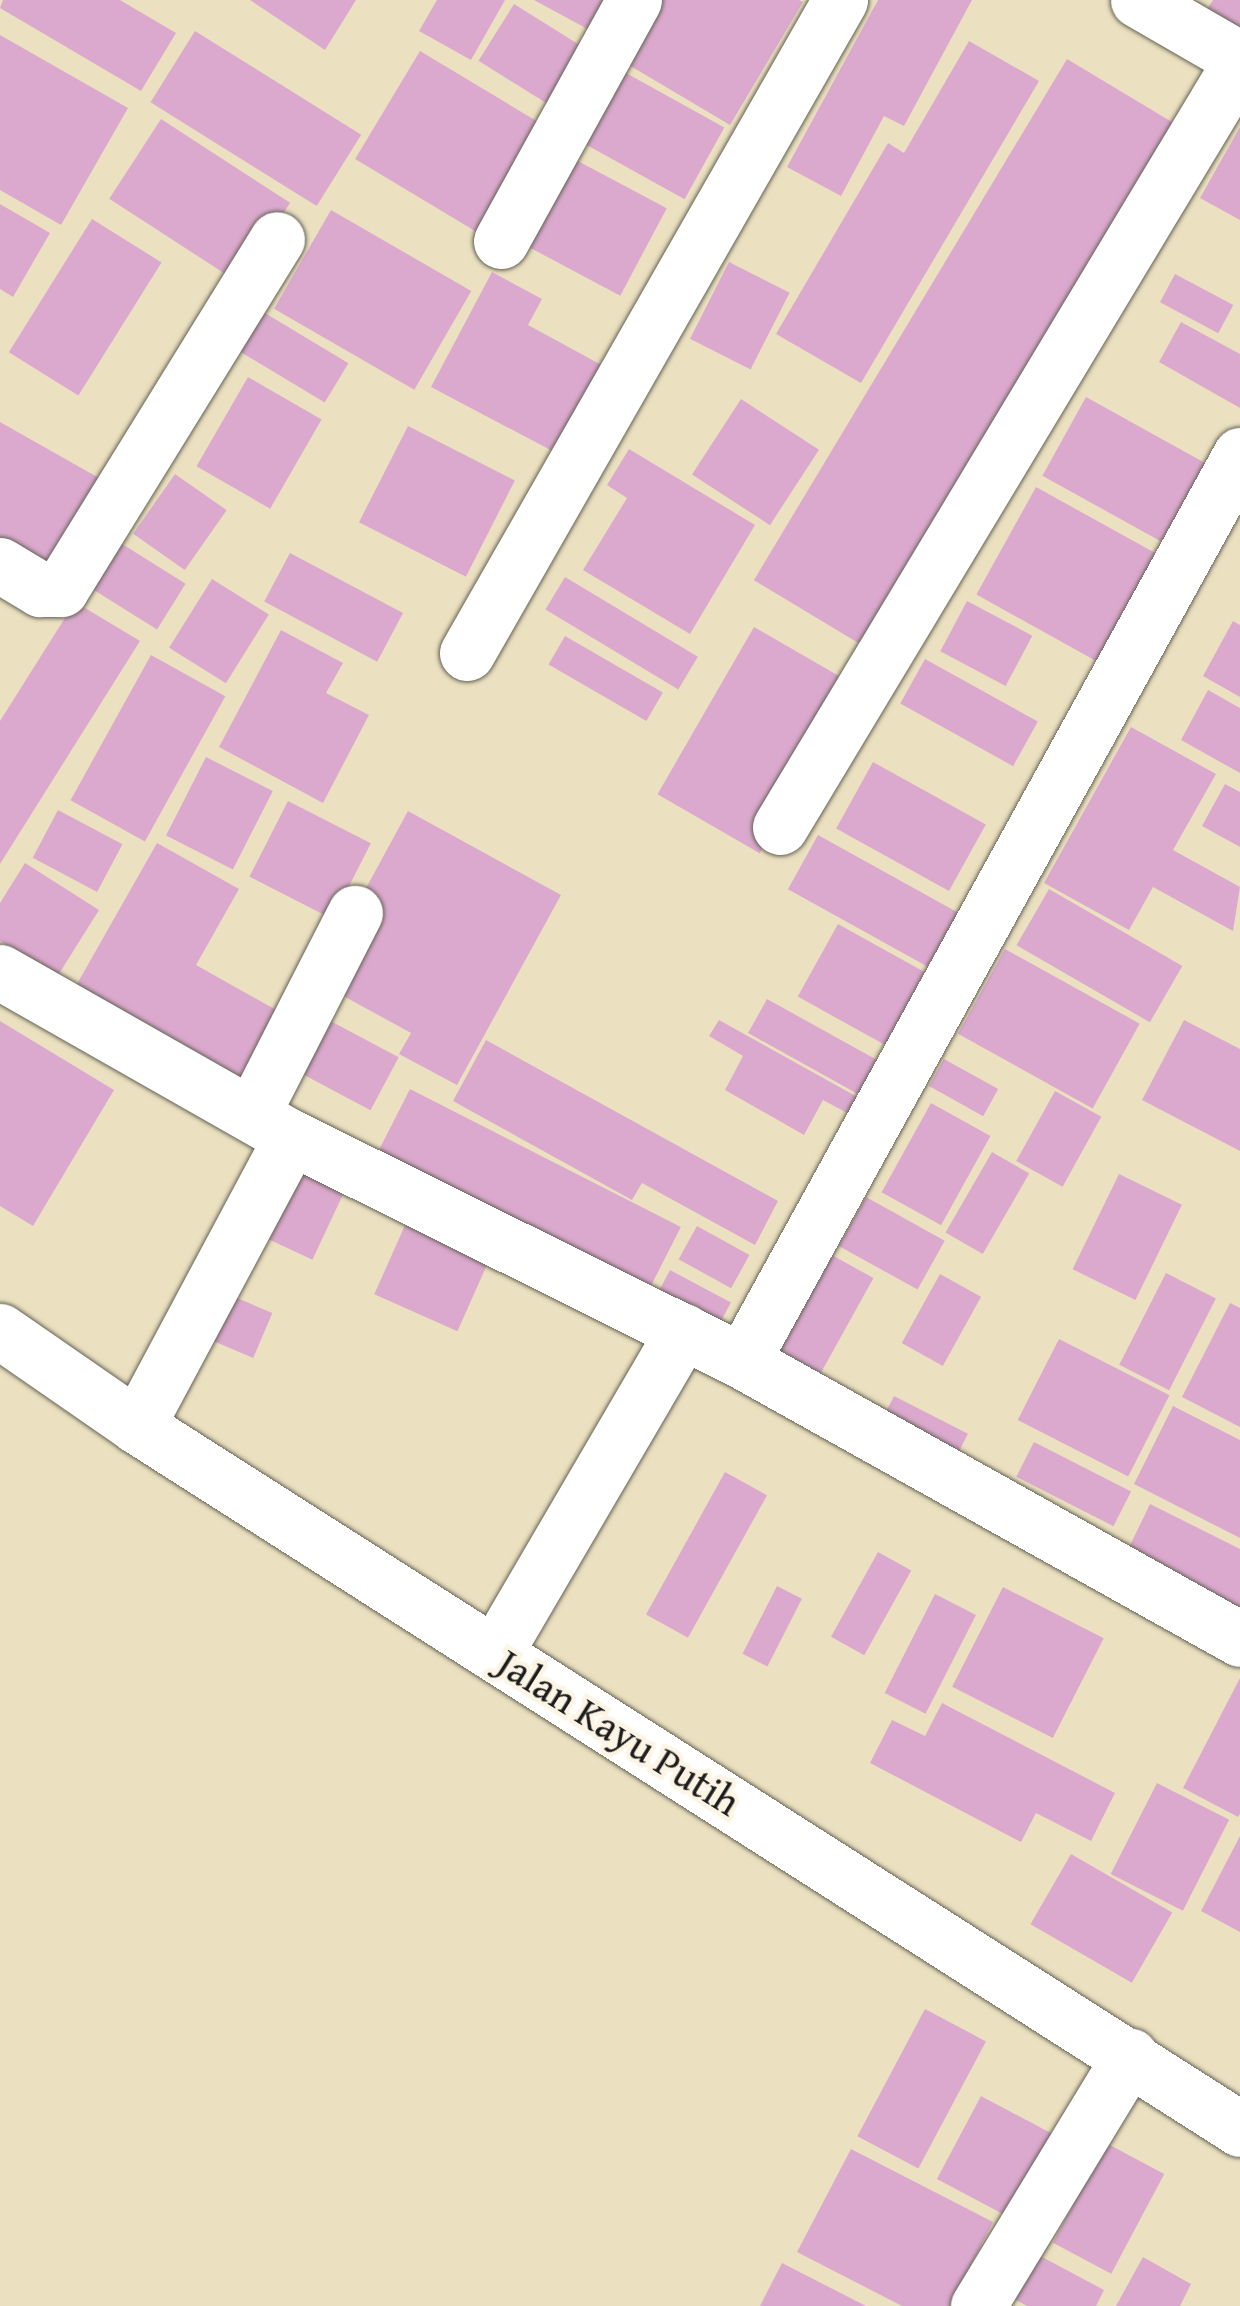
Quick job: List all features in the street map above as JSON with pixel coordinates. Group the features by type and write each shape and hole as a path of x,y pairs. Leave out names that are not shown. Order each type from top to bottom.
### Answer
{"street":[{"path":"501,241 634,0"},
{"path":"467,654 840,0"},
{"path":"780,827 1240,60 1138,0"},
{"path":"0,566 40,589 60,590 277,239"},
{"path":"742,1360 1240,456"},
{"path":"137,1426 271,1126 355,914"},
{"path":"0,972 271,1126 742,1360 1240,1639"},
{"path":"494,1653 683,1330"},
{"name":"Jalan Kayu Putih","path":"0,1331 137,1426 1240,2129"},
{"path":"978,2306 1130,2056"}],"building":[{"path":"3,0 120,0 176,33 141,91 0,8"},
{"path":"250,0 356,0 325,50"},
{"path":"437,0 505,0 471,60 419,31"},
{"path":"534,0 627,0 606,39"},
{"path":"652,0 803,2 730,125 617,58"},
{"path":"878,0 972,0 904,126 884,116 841,196 787,167"},
{"path":"1213,0 1240,0 1240,35 1204,14"},
{"path":"514,4 592,53 557,110 478,61"},
{"path":"195,31 361,135 317,206 150,102"},
{"path":"0,35 128,108 61,225 0,190"},
{"path":"969,41 1039,81 861,383 776,334 888,143 904,153"},
{"path":"420,51 554,131 489,239 355,159"},
{"path":"1067,59 1184,129 870,650 754,580"},
{"path":"608,63 724,127 685,199 568,135"},
{"path":"161,119 290,203 238,283 109,199"},
{"path":"1240,127 1240,220 1200,198"},
{"path":"559,151 667,208 620,296 513,238"},
{"path":"0,204 50,233 13,297 0,289"},
{"path":"331,210 471,291 414,390 274,309"},
{"path":"92,219 162,262 78,396 9,352"},
{"path":"729,262 790,293 751,369 690,339"},
{"path":"492,272 542,299 528,325 607,368 560,455 431,387"},
{"path":"1175,274 1233,305 1218,333 1160,302"},
{"path":"255,307 348,363 325,403 231,346"},
{"path":"1181,322 1240,354 1240,408 1159,362"},
{"path":"248,377 322,420 270,509 196,466"},
{"path":"1086,397 1214,468 1170,546 1042,476"},
{"path":"741,399 819,450 770,525 692,474"},
{"path":"0,422 106,482 50,579 0,551"},
{"path":"408,426 515,480 466,577 359,522"},
{"path":"629,449 755,525 690,634 583,570 627,498 607,485"},
{"path":"175,474 227,510 185,570 133,534"},
{"path":"1036,487 1161,556 1101,664 976,595"},
{"path":"111,537 186,584 157,629 82,583"},
{"path":"290,553 403,613 377,662 264,602"},
{"path":"565,577 698,657 678,689 545,610"},
{"path":"212,579 269,615 226,683 169,648"},
{"path":"967,601 1032,636 1006,686 940,651"},
{"path":"75,602 140,641 0,864 0,721"},
{"path":"1233,621 1240,625 1240,697 1203,676"},
{"path":"754,627 856,686 760,853 658,794"},
{"path":"281,630 343,663 326,693 369,715 323,803 219,747"},
{"path":"565,636 663,692 646,721 548,665"},
{"path":"151,655 225,696 145,841 71,800"},
{"path":"925,659 1038,722 1013,766 900,704"},
{"path":"1208,690 1240,708 1240,773 1181,740"},
{"path":"1131,727 1216,774 1173,850 1240,887 1233,931 1153,887 1129,930 1044,883"},
{"path":"206,757 273,791 233,869 166,835"},
{"path":"873,762 986,825 949,891 836,828"},
{"path":"1225,784 1240,792 1240,847 1202,826"},
{"path":"288,801 371,843 332,919 249,877"},
{"path":"58,810 122,844 97,892 33,858"},
{"path":"408,811 561,895 457,1085 399,1054 411,1033 338,993 359,901"},
{"path":"818,835 977,923 947,977 788,889"},
{"path":"157,843 239,889 196,965 294,1020 252,1093 73,991"},
{"path":"25,863 99,910 57,977 0,941 0,903"},
{"path":"1049,889 1182,966 1150,1022 1016,945"},
{"path":"838,924 927,973 887,1046 798,997"},
{"path":"1005,949 1140,1024 1093,1108 958,1034"},
{"path":"767,999 895,1070 876,1104 748,1033"},
{"path":"321,1016 399,1057 371,1110 293,1069"},
{"path":"719,1020 870,1104 862,1121 823,1100 804,1135 725,1090 743,1056 709,1036"},
{"path":"1184,1020 1240,1049 1240,1151 1142,1100"},
{"path":"0,1021 114,1090 33,1226 0,1206"},
{"path":"486,1040 778,1201 755,1245 642,1183 632,1200 453,1101"},
{"path":"944,1059 998,1089 983,1116 929,1086"},
{"path":"410,1089 681,1227 642,1303 371,1165"},
{"path":"1055,1091 1101,1117 1063,1187 1016,1161"},
{"path":"931,1103 990,1136 941,1225 882,1192"},
{"path":"992,1152 1029,1174 983,1254 946,1233"},
{"path":"296,1165 346,1188 312,1260 263,1237"},
{"path":"1119,1174 1182,1205 1135,1300 1073,1269"},
{"path":"866,1197 945,1241 918,1290 839,1246"},
{"path":"406,1223 489,1260 457,1331 374,1294"},
{"path":"697,1226 749,1255 731,1288 679,1259"},
{"path":"821,1249 873,1278 820,1374 768,1345"},
{"path":"670,1270 731,1302 711,1340 650,1308"},
{"path":"1166,1273 1216,1298 1169,1390 1119,1365"},
{"path":"940,1274 981,1297 943,1366 902,1343"},
{"path":"230,1295 272,1313 253,1358 211,1340"},
{"path":"1230,1303 1240,1308 1240,1427 1182,1397"},
{"path":"1059,1339 1169,1395 1128,1476 1018,1420"},
{"path":"894,1396 968,1434 950,1468 876,1431"},
{"path":"1173,1406 1240,1440 1240,1538 1134,1484"},
{"path":"1034,1442 1131,1491 1113,1526 1016,1477"},
{"path":"725,1472 767,1495 688,1638 646,1615"},
{"path":"1150,1504 1240,1549 1240,1614 1121,1564"},
{"path":"878,1552 911,1570 864,1655 831,1637"},
{"path":"777,1586 802,1599 767,1666 742,1654"},
{"path":"1003,1587 1104,1638 1053,1738 952,1687"},
{"path":"935,1594 976,1615 926,1714 885,1693"},
{"path":"1240,1678 1240,1814 1238,1817 1183,1788"},
{"path":"942,1703 1115,1793 1091,1841 1036,1813 1021,1842 870,1763 892,1720 925,1736"},
{"path":"1157,1783 1229,1820 1183,1911 1111,1874"},
{"path":"1240,1836 1240,1932 1201,1911"},
{"path":"1071,1854 1172,1912 1132,1983 1030,1924"},
{"path":"925,2009 986,2041 918,2169 857,2136"},
{"path":"981,2096 1057,2136 1013,2219 937,2179"},
{"path":"1106,2143 1164,2174 1111,2274 1053,2243"},
{"path":"851,2149 993,2222 950,2306 902,2306 797,2252"},
{"path":"1029,2250 1104,2290 1096,2306 1027,2306 1005,2294"},
{"path":"1143,2257 1191,2284 1180,2306 1116,2306"},
{"path":"782,2263 866,2306 760,2306"}]}
